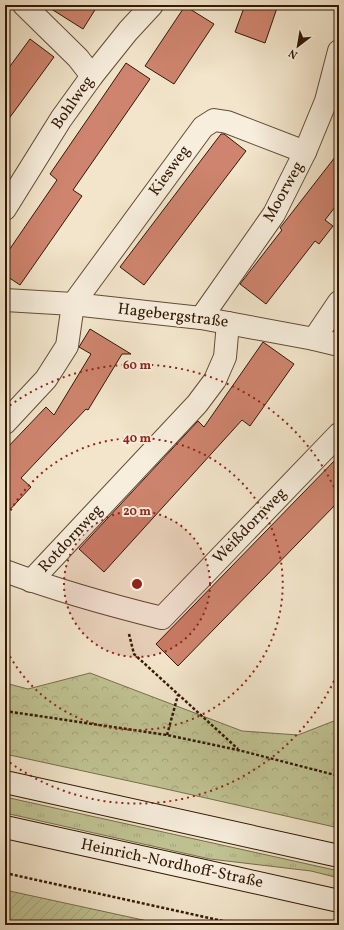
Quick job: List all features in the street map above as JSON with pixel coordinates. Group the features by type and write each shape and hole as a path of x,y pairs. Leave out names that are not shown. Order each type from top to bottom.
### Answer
{"street":[{"path":"24,5 78,58 92,76"},
{"name":"Bohlweg","path":"5,209 61,119 92,76 128,31 152,5"},
{"name":"Moorweg","path":"201,318 274,214 305,152 326,101 339,51"},
{"name":"Kiesweg","path":"73,304 203,126 214,120 227,122 305,152"},
{"name":"Hagebergstraße","path":"5,300 73,304 201,318 339,345"},
{"path":"314,339 339,302"},
{"path":"5,423 46,379 67,346 73,304"},
{"name":"Rotdornweg","path":"31,581 198,404 215,380 225,357 228,323"},
{"name":"Weißdornweg","path":"123,608 162,618 339,434"},
{"path":"5,571 31,581 123,608"},
{"path":"5,782 339,856"},
{"name":"Heinrich-Nordhoff-Straße","path":"5,827 339,901"}],"path":[{"path":"123,608 134,654 238,750"},
{"path":"167,735 178,695"},
{"path":"5,711 167,735 238,750 339,776"},
{"path":"5,873 241,925"}],"green space":[{"path":"90,673 242,731 298,735 339,719 339,828 5,754 5,683 28,689"},
{"path":"5,797 339,871 339,878 311,871 210,859 5,813"},
{"path":"5,890 166,925 5,925"}],"building":[{"path":"45,5 98,5 83,29"},
{"path":"245,5 278,5 265,43 235,32"},
{"path":"185,6 214,24 174,84 145,66"},
{"path":"30,39 54,57 5,124 5,73"},
{"path":"126,63 150,79 73,190 82,196 20,285 5,275 5,256 57,180 50,174"},
{"path":"221,134 224,134 246,151 144,285 120,267"},
{"path":"339,152 339,202 325,220 333,226 319,244 315,241 266,304 240,284 282,230 280,228"},
{"path":"90,329 131,354 122,354 88,410 86,409 21,478 31,487 5,515 5,450 46,407 54,415 91,354 79,347"},
{"path":"263,342 294,364 250,426 242,420 104,572 79,549 198,421 204,427"},
{"path":"339,456 339,501 178,666 156,644"}]}
